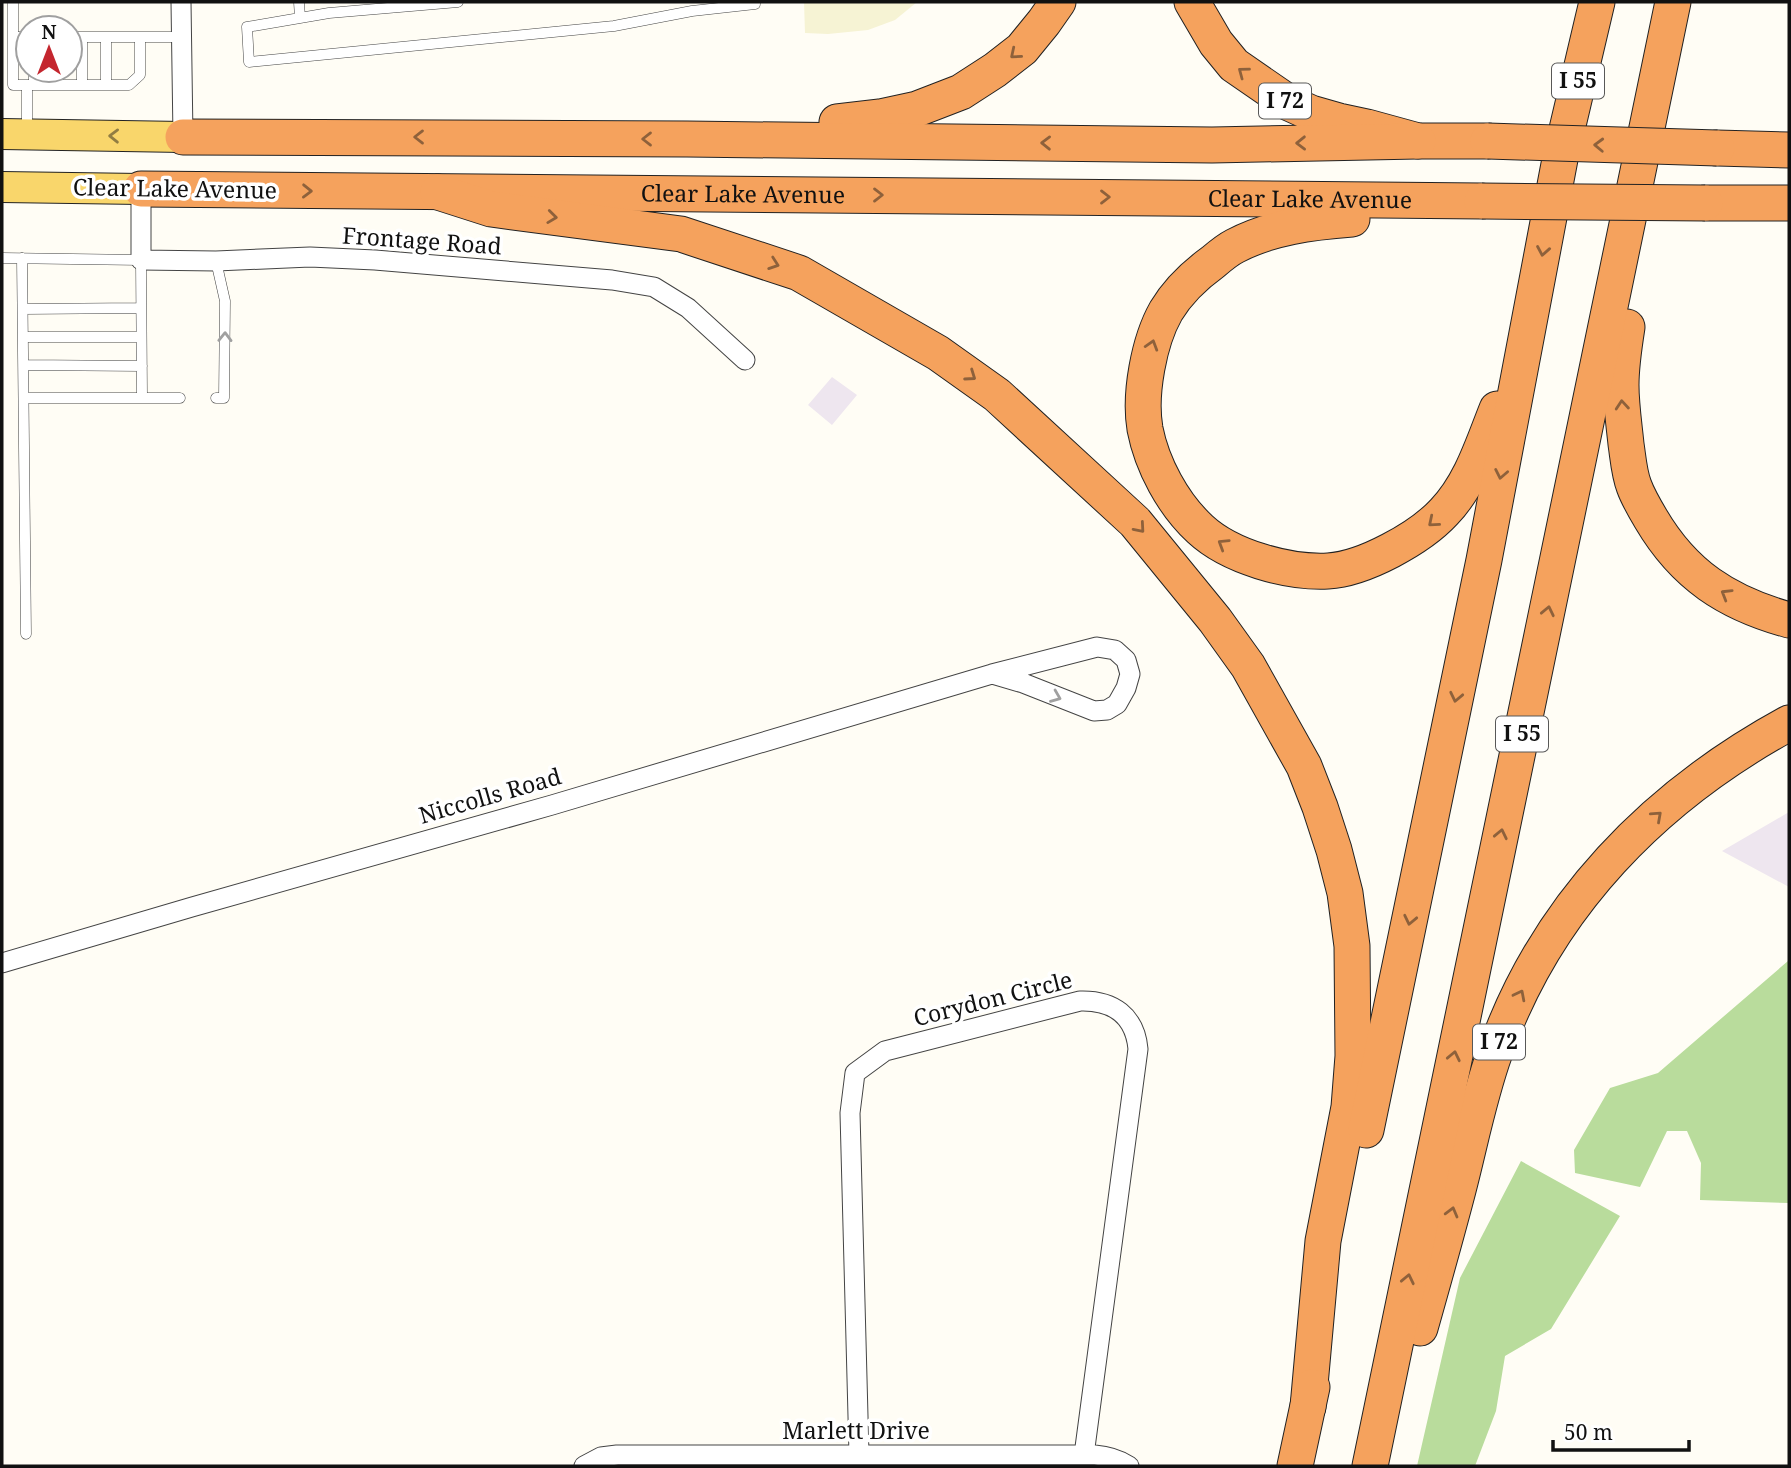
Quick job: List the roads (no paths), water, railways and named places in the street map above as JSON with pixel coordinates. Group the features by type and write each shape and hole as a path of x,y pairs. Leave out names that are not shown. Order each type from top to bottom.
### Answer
{"highway":[{"path":"687,139 880,117 918,109 961,92 995,70 1021,49 1058,2"},
{"name":"I 72","path":"1192,2 1216,43 1234,65 1289,103 1311,113 1418,141 1782,148"},
{"path":"1560,159 1573,2"},
{"name":"I 55","path":"1295,1466 1482,573 1560,159 1597,2"},
{"name":"I 55","path":"1370,1466 1674,2"},
{"path":"1666,39 1680,2"},
{"path":"183,137 1212,145 1418,141"},
{"path":"1639,172 1642,240 1622,358 1621,386 1633,484 1659,533 1681,561 1729,597 1762,612 1789,620"},
{"name":"Clear Lake Avenue","path":"141,189 1477,201"},
{"path":"438,192 491,209 681,234 799,273 938,353 997,395 1135,522 1216,620 1248,666 1304,766 1334,850 1345,894 1352,946 1353,1056 1349,1107 1323,1241 1308,1407"},
{"path":"1532,306 1501,398 1471,471 1445,511 1420,533 1391,550 1361,563 1331,571 1300,570 1258,561 1231,550 1201,530 1178,503 1162,478 1145,428 1144,408 1149,355 1155,335 1166,311 1185,286 1234,247 1294,226 1324,221 1398,216 1477,201 1789,203"},
{"path":"1721,203 1789,213"},
{"name":"I 72","path":"1381,1466 1495,1052 1531,974 1575,903 1630,839 1693,784 1730,758 1789,723"}],"main road":[{"path":"12,136 183,137"},
{"name":"Clear Lake Avenue","path":"2,187 141,189"}],"street":[{"path":"181,2 183,137"},
{"path":"141,189 141,260"},
{"name":"Frontage Road","path":"141,260 216,261 310,257 612,280 654,287 688,308 745,360"},
{"name":"Niccolls Road","path":"2,963 192,906 552,805 992,674 1097,647 1115,650 1126,660 1130,674 1117,704 1107,710 1094,711 1023,683 992,674"},
{"name":"Corydon Circle","path":"859,1454 850,1113 855,1073 885,1051 1080,1001 1095,1000 1111,1005 1128,1020 1137,1037 1138,1049 1084,1455"},
{"name":"Marlett Drive","path":"584,1466 601,1457 617,1455 763,1461 859,1454 954,1460 1107,1456 1129,1466"}],"lane":[{"path":"13,2 13,85 129,85 140,75 140,37"},
{"path":"299,2 300,18"},
{"path":"458,2 328,13 247,27 249,62 614,26 692,6 755,5 755,2"},
{"path":"84,37 182,37"},
{"path":"106,37 106,85"},
{"path":"12,136 30,85"},
{"path":"2,258 141,260 142,397"},
{"path":"22,258 26,634"},
{"path":"216,261 225,301 223,398 216,398"},
{"path":"23,309 141,308"},
{"path":"23,337 141,337"},
{"path":"24,365 142,366"},
{"path":"25,398 180,398"}]}
